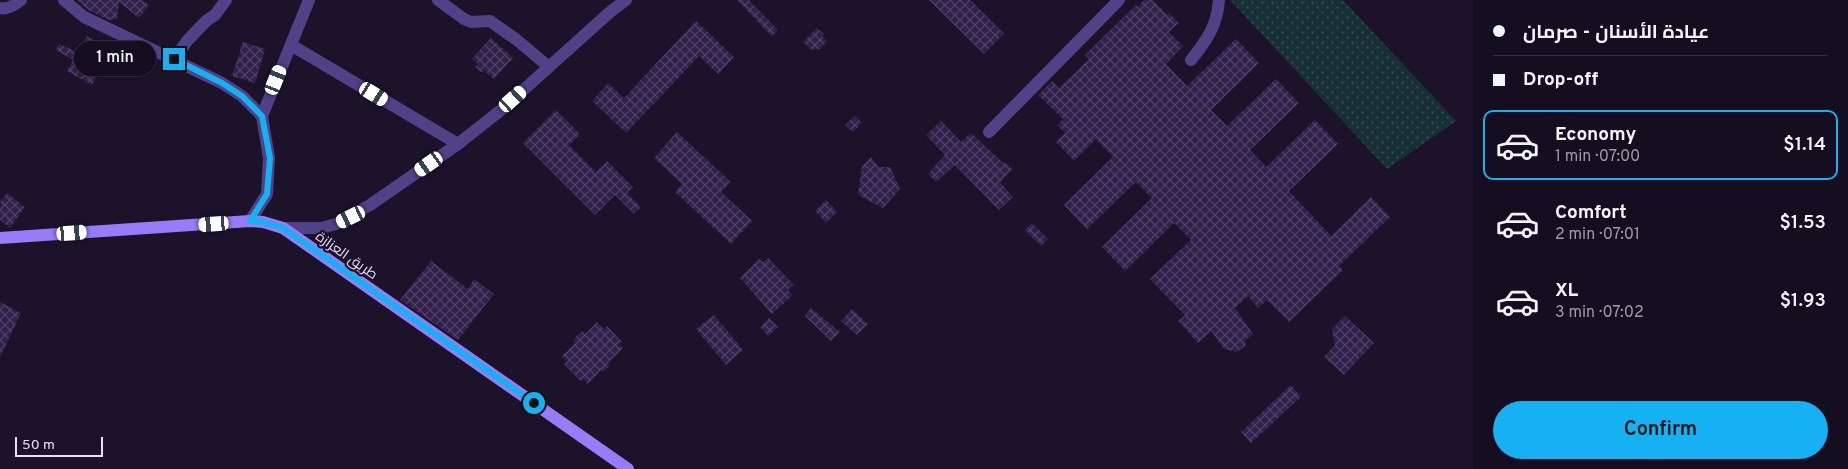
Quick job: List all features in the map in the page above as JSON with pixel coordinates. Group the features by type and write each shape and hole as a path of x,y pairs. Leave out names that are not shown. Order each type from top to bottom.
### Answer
{"street":[{"path":"0,8 3,9 15,5 21,0"},
{"path":"64,0 84,17 222,83 242,96 262,116"},
{"path":"174,59 206,22 216,15 226,0"},
{"path":"250,221 267,194 270,158 262,116 309,0"},
{"path":"438,0 471,22 490,21 517,40 549,67"},
{"path":"283,228 322,228 336,224 370,205 458,144 501,110 610,12 626,0"},
{"path":"989,132 1119,0"},
{"path":"1191,60 1210,37 1218,14 1219,0"},
{"path":"290,45 458,144"},
{"name":"طريق العزازة","path":"1,241 250,221 263,222 283,228 628,469"}],"green space":[{"path":"1230,0 1343,0 1456,121 1387,169"}],"building":[{"path":"77,0 142,0 149,5 139,18 119,2 117,19 109,20 88,10"},
{"path":"737,0 749,0 778,30 772,37"},
{"path":"929,0 970,0 1004,34 984,54"},
{"path":"1144,0 1153,0 1167,15 1169,13 1179,23 1169,32 1183,46 1166,64 1187,86 1236,39 1259,63 1211,110 1227,126 1276,79 1299,103 1250,150 1266,167 1315,120 1338,144 1289,191 1331,236 1371,197 1390,217 1339,266 1343,270 1289,322 1267,300 1258,308 1248,296 1235,308 1253,334 1246,340 1245,346 1237,352 1224,349 1211,331 1198,343 1178,321 1185,315 1150,279 1191,240 1174,223 1125,271 1102,247 1152,198 1136,182 1087,229 1064,205 1113,157 1096,139 1074,161 1056,142 1065,133 1057,125 1063,119 1038,95 1052,81 1059,88 1089,59 1085,55 1136,5 1138,7"},
{"path":"696,21 734,57 718,74 699,56 626,133 592,101 608,83 624,98"},
{"path":"817,28 824,34 822,36 827,41 820,49 812,50 803,42"},
{"path":"87,36 112,50 92,85 67,71 73,60 56,50 59,44 77,52"},
{"path":"491,38 513,58 494,79 485,71 481,72 475,67 478,64 472,59"},
{"path":"243,42 265,49 255,83 232,76"},
{"path":"556,110 580,134 569,145 596,172 607,161 633,187 627,193 641,207 634,214 615,195 595,215 523,143"},
{"path":"855,116 862,123 853,132 845,125"},
{"path":"941,121 961,142 971,133 1004,164 1005,162 1012,169 1000,182 1013,197 999,210 955,165 936,182 928,174 945,155 926,135"},
{"path":"677,132 731,182 721,192 752,221 731,244 675,192 682,184 654,158"},
{"path":"871,157 879,167 890,167 900,189 883,208 858,195 862,166"},
{"path":"7,193 25,207 10,228 0,220 0,202"},
{"path":"826,200 837,212 826,223 815,211"},
{"path":"1032,223 1048,239 1041,246 1025,230"},
{"path":"768,258 794,285 788,290 793,295 772,314 740,278 759,259 763,262"},
{"path":"431,261 468,289 474,279 494,294 458,340 400,300"},
{"path":"0,302 21,313 0,357"},
{"path":"811,308 840,332 831,341 805,316"},
{"path":"852,309 868,324 857,335 841,321"},
{"path":"714,315 743,350 726,365 696,329"},
{"path":"1345,316 1374,343 1344,375 1324,357 1335,345 1332,329"},
{"path":"769,318 778,327 768,336 760,327"},
{"path":"597,322 604,329 607,326 622,342 619,344 623,348 608,363 610,365 603,372 601,370 588,384 583,379 581,381 564,364 567,361 562,356 575,343 573,340 582,331 585,334"},
{"path":"1291,385 1301,397 1251,443 1241,432"}],"route":[{"path":"174,59 222,83 242,96 262,116 270,158 267,194 250,221 263,222 283,228 534,403"}]}
